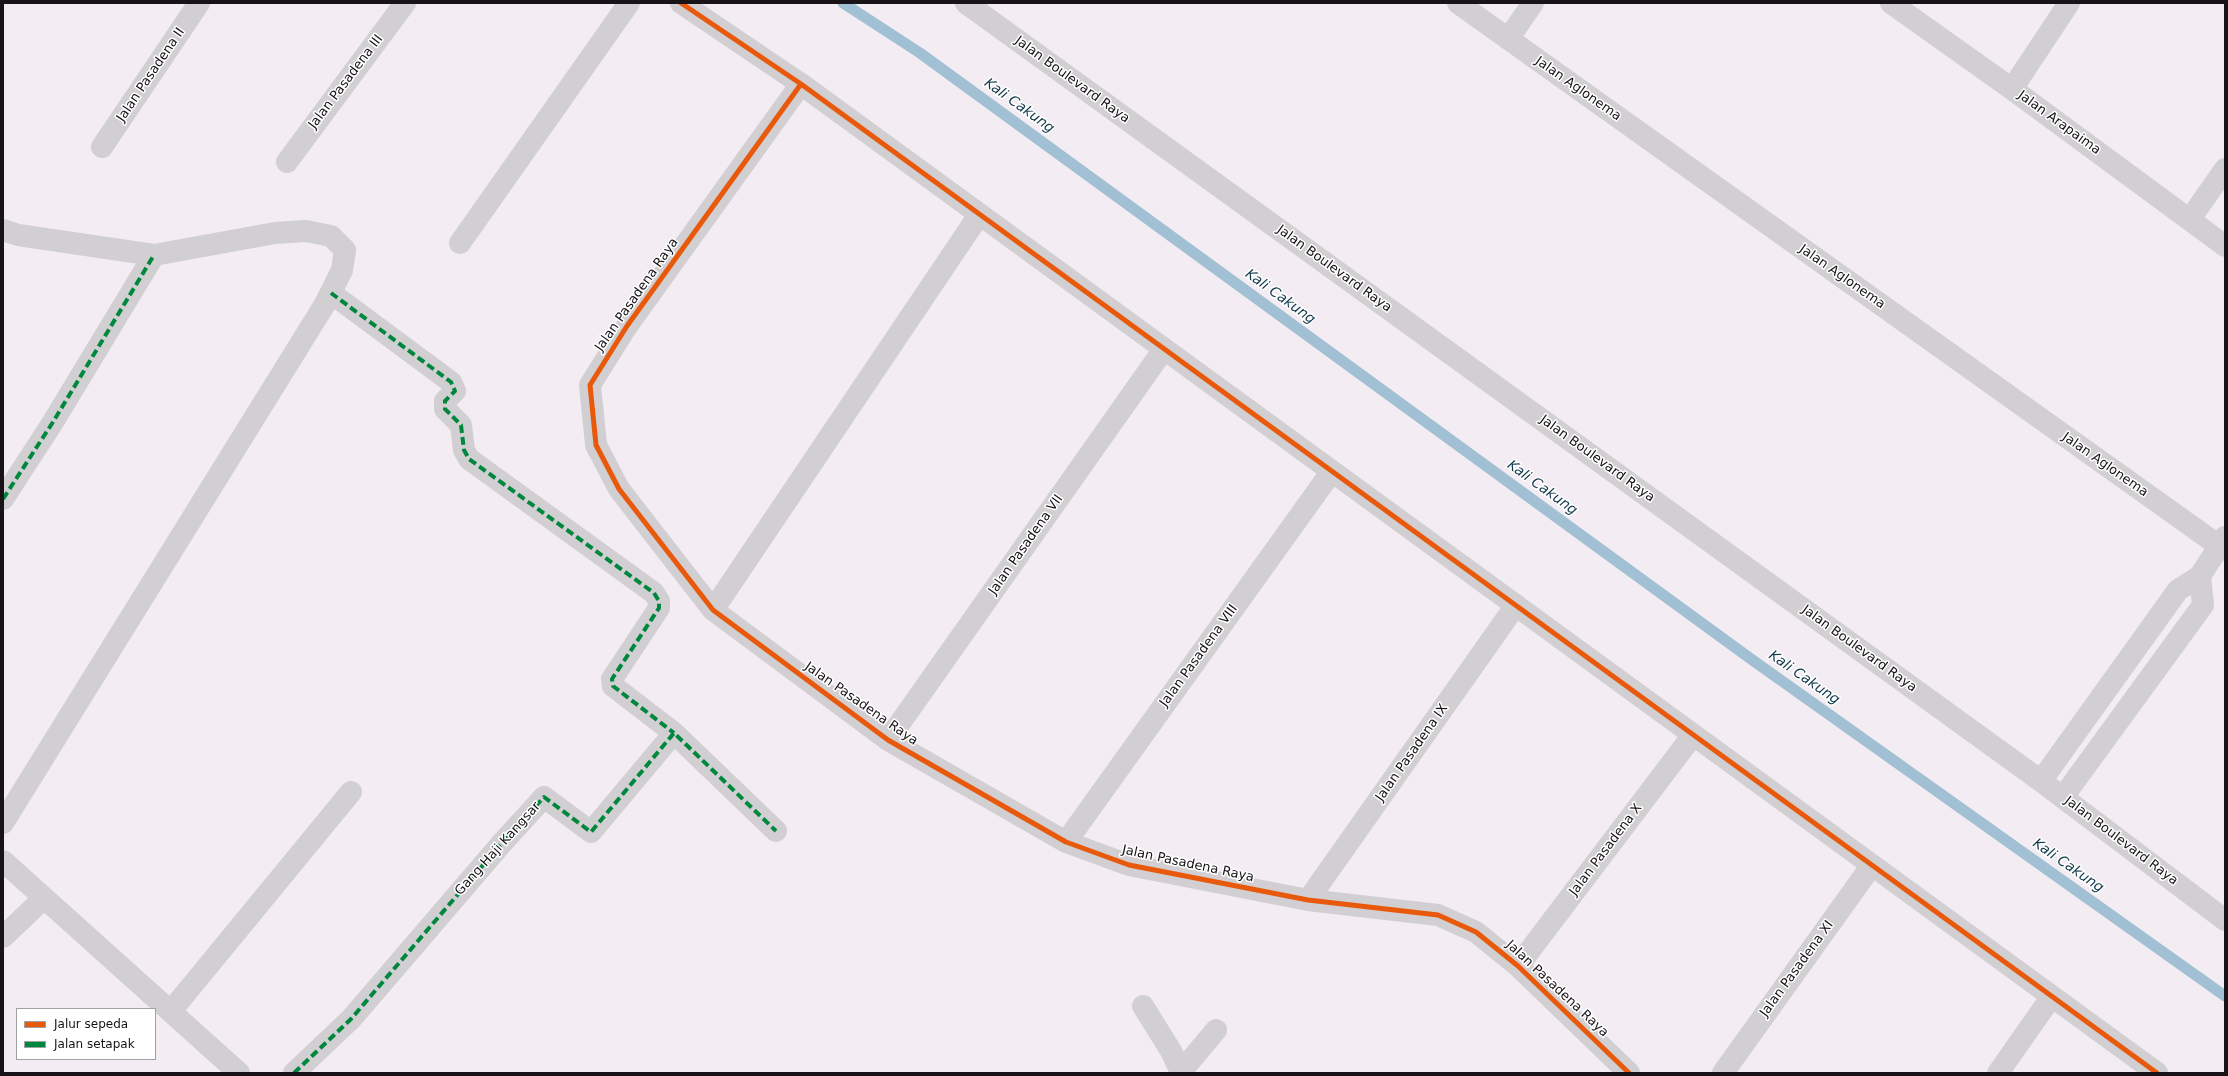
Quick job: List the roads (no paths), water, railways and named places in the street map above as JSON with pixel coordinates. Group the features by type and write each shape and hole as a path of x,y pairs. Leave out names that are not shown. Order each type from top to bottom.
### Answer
{"street":[{"name":"Jalan Pasadena II","path":"102,147 199,3"},
{"name":"Jalan Pasadena III","path":"287,162 405,3"},
{"path":"460,243 629,3"},
{"path":"681,3 801,84 2157,1073"},
{"name":"Jalan Boulevard Raya","path":"966,3 2041,780 2225,920"},
{"name":"Jalan Aglonema","path":"1458,3 2223,544"},
{"path":"1508,39 1533,3"},
{"name":"Jalan Arapaima","path":"1890,3 2012,89 2225,246"},
{"path":"2012,89 2069,3"},
{"name":"Jalan Pasadena Raya","path":"801,84 627,326 590,385 596,445 619,489 713,610 888,740 1066,842 1129,865 1308,900 1438,915 1476,932 1518,966 1629,1073"},
{"path":"2190,219 2225,169"},
{"path":"713,610 979,215"},
{"path":"3,230 18,235 154,255 275,233 306,231 331,236 345,250 342,270 331,292 3,823"},
{"path":"3,499 53,422 154,255"},
{"path":"331,292 451,382 455,391 445,401 445,410 461,425 464,450 469,459 654,593 659,601 659,608 612,679 613,686 674,733 776,832"},
{"name":"Jalan Pasadena VII","path":"888,740 1164,350"},
{"name":"Jalan Pasadena VIII","path":"1066,842 1332,471"},
{"path":"2041,780 2178,590 2200,576 2223,544"},
{"path":"2063,797 2203,605 2200,576"},
{"name":"Jalan Pasadena IX","path":"1308,900 1516,606"},
{"name":"Gang Haji Kangsar","path":"294,1073 351,1019 502,843 544,798 591,832 674,733"},
{"name":"Jalan Pasadena X","path":"1518,966 1693,735"},
{"path":"170,1011 351,792"},
{"path":"3,861 43,899 239,1073"},
{"name":"Jalan Pasadena XI","path":"1723,1073 1872,865"},
{"path":"3,938 43,899"},
{"path":"1998,1073 2052,996"},
{"path":"1143,1006 1171,1051 1181,1073 1216,1030"}],"waterway":[{"name":"Kali Cakung","path":"843,3 920,53 1751,659 2225,996"}]}
